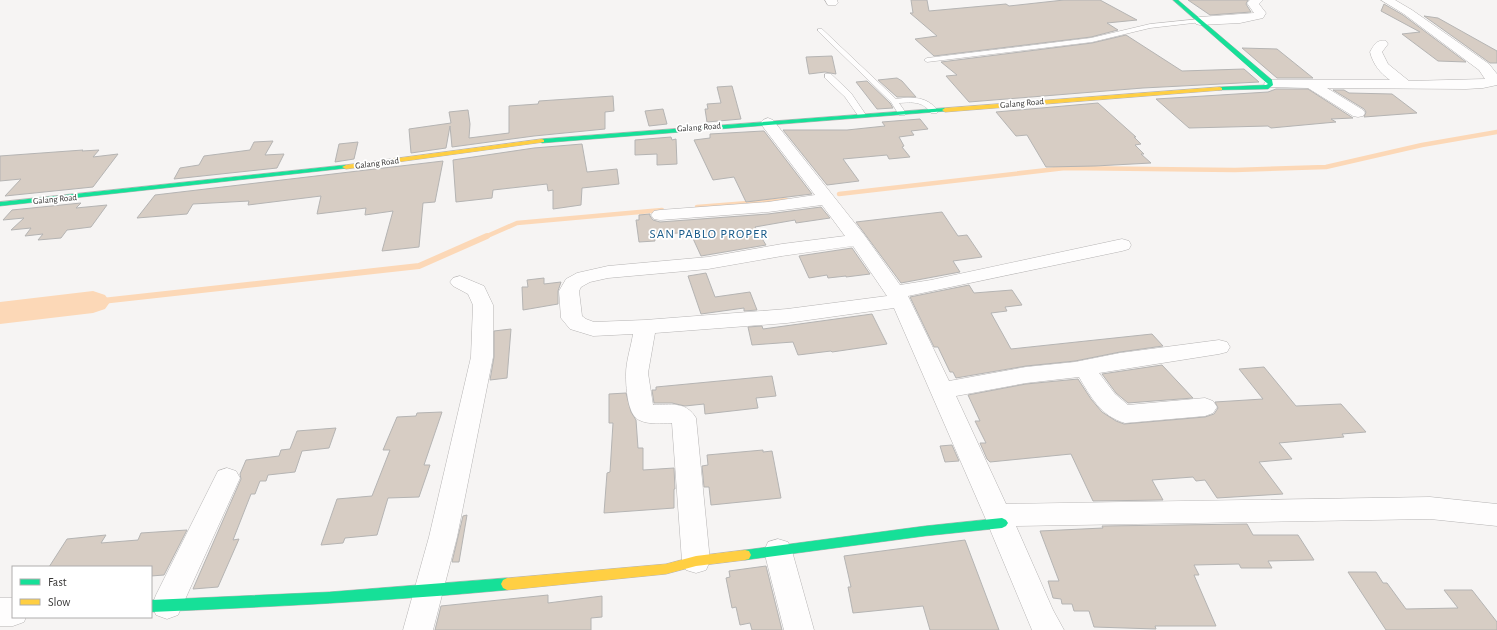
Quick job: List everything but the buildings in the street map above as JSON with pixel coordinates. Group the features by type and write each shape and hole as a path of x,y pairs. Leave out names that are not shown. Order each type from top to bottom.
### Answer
{"street":[{"path":"1175,0 1270,80 1271,84 1406,85 1483,84 1492,82 1492,77 1484,68 1420,20 1386,0"},
{"path":"1200,21 1240,19 1259,16 1260,14 1253,3 1257,0"},
{"path":"1382,44 1376,52 1378,61 1387,72 1406,85"},
{"name":"Galang Road","path":"0,204 158,189 531,143 700,127 768,124 1162,91 1268,87 1271,84"},
{"path":"1312,85 1358,113"},
{"path":"768,124 858,240 898,296 1000,519 1042,619 1049,630"},
{"path":"660,216 768,207 825,198"},
{"path":"858,240 782,250 708,263 608,272 584,276 573,283 569,291 572,318 578,324 593,329 645,327 787,316 898,296 931,286 1122,245"},
{"path":"418,630 448,514 482,356 483,305 477,290 460,282"},
{"path":"645,327 637,373 641,406 643,411 648,414 680,414 684,418 696,561"},
{"path":"941,391 1026,375 1085,368 1120,361 1219,347"},
{"path":"1085,368 1103,397 1116,409 1125,414 1205,407"},
{"path":"227,478 159,606 276,602 429,592 666,569 696,561 925,531 1000,519 1430,508 1497,515"},
{"path":"778,551 799,630"},
{"path":"0,612 12,612"}],"lane":[{"path":"927,60 1092,40 1120,32 1150,26 1200,21"},
{"path":"820,30 894,102 902,113"},
{"path":"828,76 848,95 862,115"},
{"path":"894,102 922,101 931,105 934,111"}],"waterway":[{"path":"839,194 1065,168 1235,170 1326,167 1422,145 1497,132"},
{"path":"697,207 786,200"},
{"path":"485,237 517,223 662,210"},
{"path":"93,302 419,266 487,236"},
{"path":"0,313 93,302"}],"traffic: fast":[{"path":"1175,0 1270,81 1271,84 1268,87 1220,89"},
{"path":"542,141 945,110"},
{"path":"0,204 346,167"},
{"path":"745,555 925,531 1002,523"},
{"path":"152,606 329,598 507,584"}],"traffic: slow":[{"path":"945,110 1220,89"},
{"path":"346,167 542,141"},
{"path":"507,584 666,569 696,561 745,555"}],"district":[{"name":"SAN PABLO PROPER","path":"709,233"}]}
